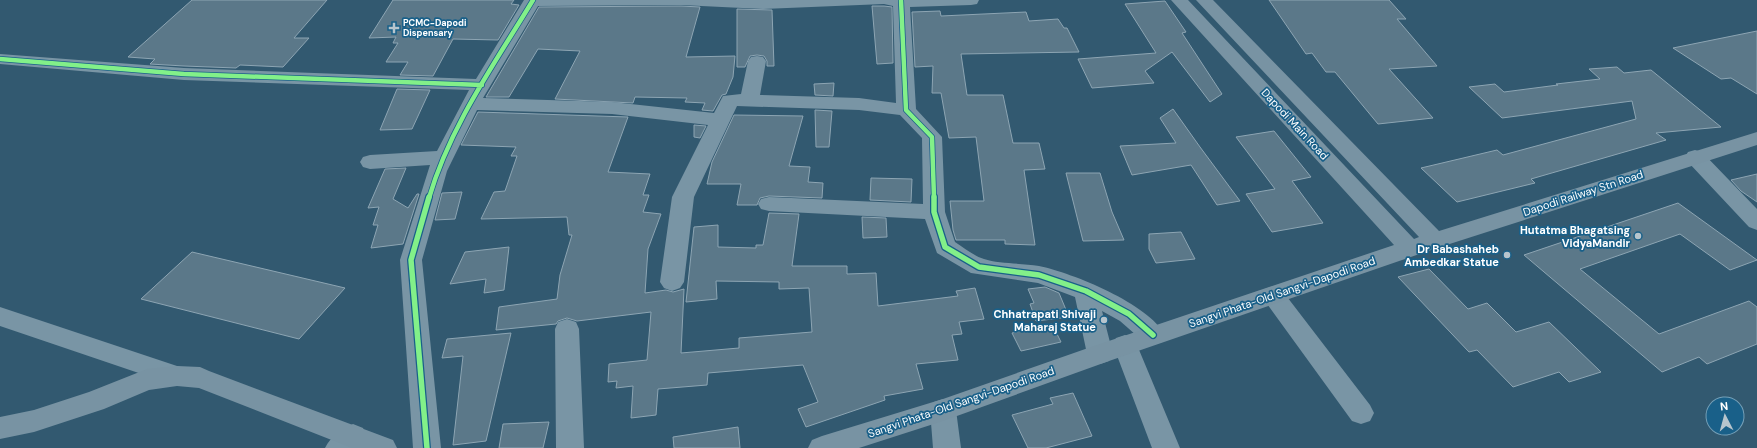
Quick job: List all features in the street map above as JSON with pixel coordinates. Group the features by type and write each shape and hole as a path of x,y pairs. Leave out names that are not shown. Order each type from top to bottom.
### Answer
{"main road":[{"name":"Dapodi Main Road","path":"1179,0 1410,249"},
{"name":"Dapodi Main Road","path":"1204,0 1435,240"},
{"name":"Dapodi Railway Stn Road","path":"1410,249 1757,138"},
{"name":"Sangvi Phata-Old Sangvi-Dapodi Road","path":"822,448 943,410 1153,335 1410,249"},
{"path":"0,428 34,421 148,380 177,376 200,378 346,442 383,448"}],"street":[{"path":"427,448 411,260 437,171 443,157 470,104 533,1 682,0 763,4 881,0"},
{"path":"971,0 896,1 906,110 932,137 934,212 945,247 979,266 1039,275 1086,292 1129,314 1153,335"},
{"path":"0,59 184,74 482,85"},
{"path":"749,101 757,61"},
{"path":"672,282 683,197 730,100 859,104 906,110"},
{"path":"470,104 612,108 720,120"},
{"path":"370,162 443,157"},
{"path":"1695,157 1757,222"},
{"path":"769,204 934,212"},
{"path":"1086,292 1100,354"},
{"path":"1273,295 1361,413"},
{"path":"0,316 177,376"},
{"path":"567,329 570,448"},
{"path":"1125,345 1166,448"},
{"path":"943,410 947,448"}],"building":[{"path":"192,0 327,0 294,38 309,38 283,67 240,65 236,68 150,64 155,59 128,57"},
{"path":"393,0 514,0 511,4 519,5 498,40 453,39 433,76 400,75 408,62 386,62 398,43 393,43 396,37 369,38"},
{"path":"1269,0 1389,0 1406,19 1397,19 1437,66 1389,69 1433,118 1378,124 1335,72 1326,72 1312,53 1306,54"},
{"path":"1165,1 1186,32 1182,33 1222,94 1210,102 1172,52 1145,71 1154,83 1092,88 1078,59 1156,53 1125,4"},
{"path":"872,6 892,7 893,63 877,64"},
{"path":"539,7 700,7 686,57 735,56 733,77 726,94 722,95 713,111 702,110 705,103 685,102 687,98 635,97 633,103 555,99 580,51 538,49 509,97 486,97"},
{"path":"737,9 772,10 774,66 767,66 767,61 764,56 757,55 750,56 745,67 737,67"},
{"path":"940,11 941,16 1026,12 1029,21 1058,19 1064,28 1067,28 1079,52 961,54 967,95 1003,95 1013,143 1039,143 1045,169 1024,170 1035,245 1005,244 1005,240 956,240 953,230 950,201 984,201 976,137 949,138 941,93 932,93 933,66 915,67 912,12"},
{"path":"1757,31 1757,94 1731,78 1721,79 1673,48"},
{"path":"1617,67 1624,73 1651,70 1721,127 1656,133 1666,140 1531,179 1535,183 1457,202 1421,168 1497,150 1503,155 1636,119 1632,101 1502,118 1469,87 1495,84 1504,92 1558,85 1556,84 1600,79 1589,69"},
{"path":"834,83 833,96 815,95 814,84"},
{"path":"397,89 430,90 412,129 380,130"},
{"path":"1173,109 1240,201 1217,205 1191,165 1132,175 1120,146 1176,143 1160,118"},
{"path":"815,110 832,111 829,147 816,147"},
{"path":"478,112 628,117 608,172 650,174 643,195 649,195 643,212 661,214 648,249 645,293 666,290 673,292 684,289 681,353 739,348 739,338 812,332 809,288 779,289 779,282 716,281 717,299 686,302 694,227 718,225 718,247 756,248 756,245 763,245 769,213 799,214 792,266 847,266 847,274 876,273 878,306 958,296 956,291 975,288 984,319 959,322 962,334 952,335 958,360 916,364 923,389 884,396 885,400 806,427 798,409 818,402 803,365 708,373 707,385 658,389 656,415 631,418 633,386 616,388 617,381 608,382 609,364 647,360 651,312 577,321 567,318 558,321 556,324 496,330 499,307 557,299 560,275 572,235 569,235 567,217 481,219 494,192 505,191 517,156 511,156 516,147 461,145"},
{"path":"734,115 803,116 789,166 810,167 808,182 823,183 822,198 769,196 760,198 757,205 737,205 741,184 707,184 712,162"},
{"path":"694,125 706,126 700,138 694,137"},
{"path":"1274,131 1311,177 1292,181 1323,223 1272,232 1246,194 1275,189 1236,137"},
{"path":"406,168 393,199 408,208 417,194 419,194 403,244 371,248 378,225 373,225 379,207 368,208 385,169"},
{"path":"1066,173 1100,173 1112,212 1124,240 1083,241"},
{"path":"1757,174 1757,202 1741,191 1731,180"},
{"path":"871,178 912,179 911,202 870,200"},
{"path":"462,192 455,219 435,220 442,193"},
{"path":"1678,203 1757,260 1730,270 1680,234 1580,269 1659,334 1749,301 1757,307 1757,344 1707,364 1699,357 1662,372 1524,255"},
{"path":"862,217 886,218 887,237 863,238"},
{"path":"1181,232 1195,259 1156,263 1149,249 1149,234"},
{"path":"509,247 504,290 484,293 486,279 450,284 465,252"},
{"path":"192,252 345,288 299,339 141,299"},
{"path":"1429,269 1468,309 1487,303 1516,332 1549,322 1601,372 1569,382 1559,372 1513,387 1477,350 1469,352 1398,277"},
{"path":"1045,287 1059,293 1069,317 1036,321 1030,304 1034,303 1028,289"},
{"path":"1052,324 1061,342 1021,351 1012,333"},
{"path":"511,333 486,441 453,445 463,356 442,358 447,339"},
{"path":"1073,393 1092,436 1046,448 1028,448 1012,415 1053,404 1050,398"},
{"path":"549,422 543,448 499,448 503,424"},
{"path":"738,427 740,448 674,448 673,437"}],"cycle path":[{"path":"427,448 411,260 437,171 470,104 533,0"},
{"path":"901,0 906,110 932,137 934,212 945,247 979,267 1039,275 1086,291 1129,314 1153,335"},
{"path":"0,59 184,74 482,85"}],"place":[{"name":"PCMC-Dapodi Dispensary","path":"394,28"},
{"name":"Hutatma Bhagatsing VidyaMandir","path":"1638,236"},
{"name":"Dr Babashaheb Ambedkar Statue","path":"1507,255"},
{"name":"Chhatrapati Shivaji Maharaj Statue","path":"1104,320"}]}
